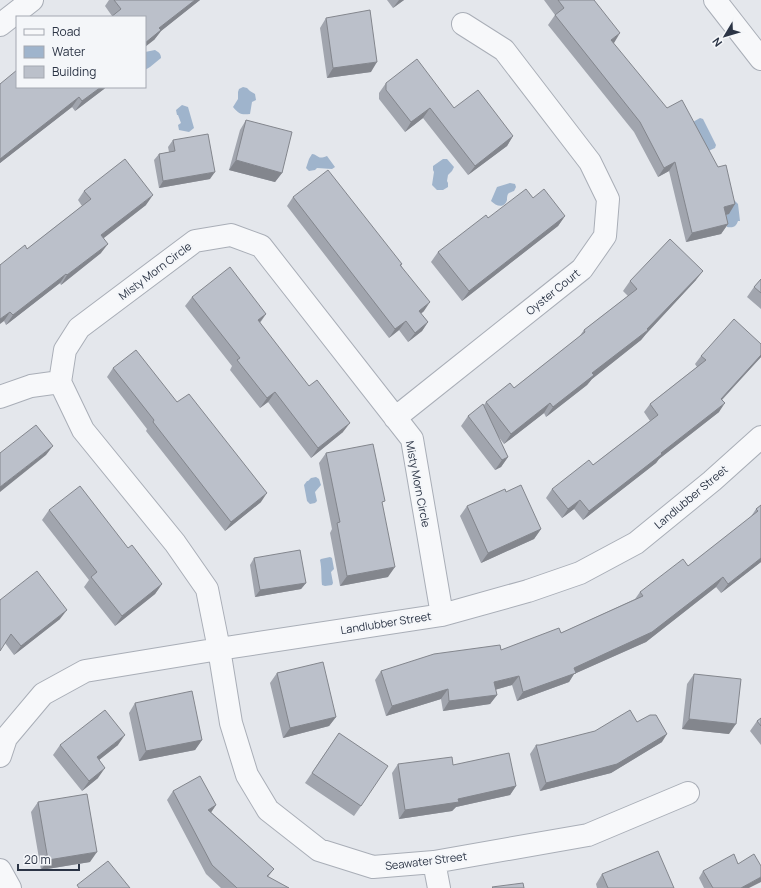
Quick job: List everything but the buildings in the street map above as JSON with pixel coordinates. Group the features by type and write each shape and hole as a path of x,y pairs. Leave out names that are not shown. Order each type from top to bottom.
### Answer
{"street":[{"path":"0,25 32,0"},
{"path":"715,0 761,59"},
{"name":"Oyster Court","path":"395,418 582,269 605,236 608,200 590,162 504,50 463,24"},
{"name":"Misty Morn Circle","path":"60,382 65,350 79,328 194,241 231,235 261,246 412,439 442,615"},
{"path":"0,398 31,386 60,382 83,430 175,543 206,589 219,649"},
{"name":"Landlubber Street","path":"0,756 6,738 43,694 85,672 219,649 442,615 528,591 580,573 636,543 712,481 761,437"},
{"name":"Seawater Street","path":"219,649 231,723 247,775 268,810 319,850 373,867 434,862 588,835 688,793"},
{"path":"434,862 439,888"},
{"path":"0,870 10,888"}],"water":[{"path":"155,50 160,54 161,58 146,69 146,52"},
{"path":"243,87 255,94 256,100 252,102 250,114 240,114 233,107 238,99 239,89"},
{"path":"182,105 188,107 194,128 189,132 179,130 178,125 181,123 176,110"},
{"path":"700,118 703,119 716,145 715,148 706,152 693,122"},
{"path":"312,154 320,157 327,156 335,167 332,169 317,168 309,171 306,168"},
{"path":"443,159 447,159 454,167 448,175 448,187 443,190 437,190 432,185 434,172 433,166"},
{"path":"510,183 515,184 516,187 514,191 508,194 504,205 500,206 491,201 497,187"},
{"path":"734,200 738,204 740,221 738,221 734,227 727,227 725,215 727,211 727,203"},
{"path":"316,477 319,479 321,485 315,492 317,501 310,504 307,501 304,485 311,478"},
{"path":"330,557 332,558 334,569 331,572 333,583 332,585 325,586 322,585 320,560"}]}
